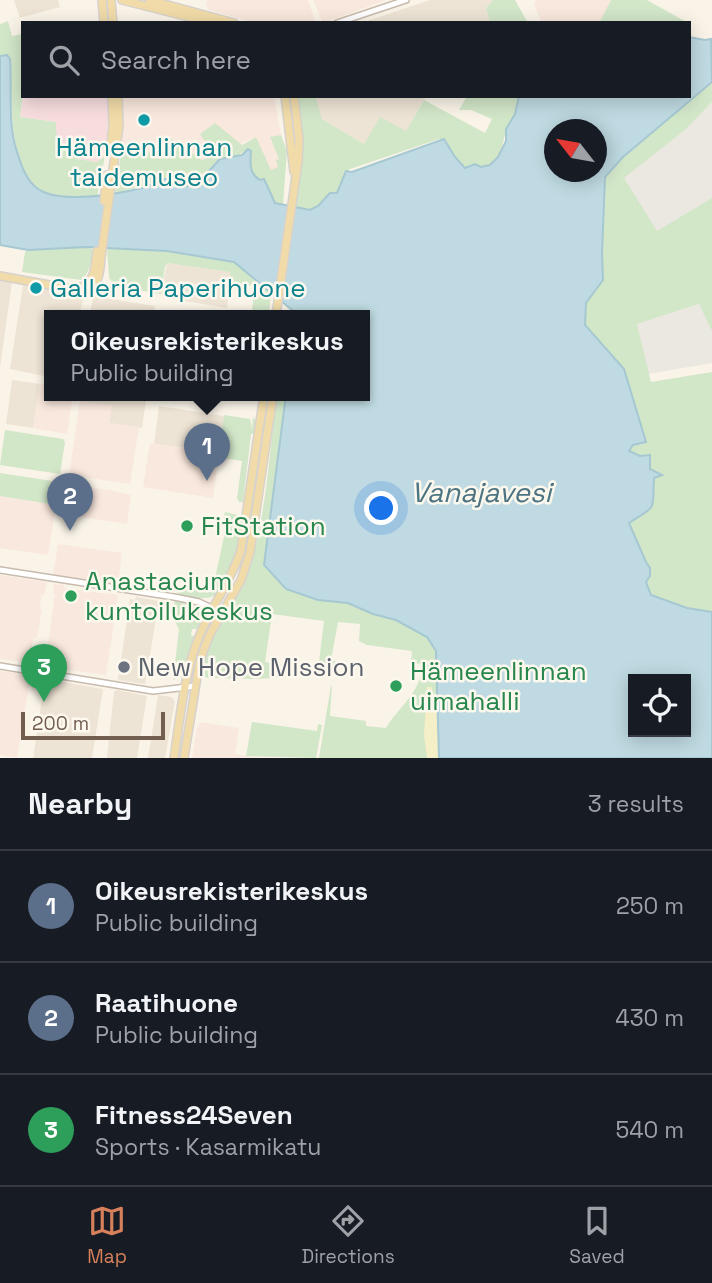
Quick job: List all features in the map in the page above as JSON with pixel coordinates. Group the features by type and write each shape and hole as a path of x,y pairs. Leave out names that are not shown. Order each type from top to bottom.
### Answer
{"main road":[{"path":"102,0 104,21"},
{"path":"111,0 113,21"},
{"path":"122,0 204,21"},
{"path":"149,0 227,21"},
{"path":"68,288 86,286 93,278 98,257 114,125 112,98"},
{"path":"108,185 119,126 118,98"},
{"path":"285,98 294,176"},
{"path":"277,310 298,162 299,139 294,98"},
{"path":"0,276 82,290 91,289 100,274 98,257"},
{"path":"174,758 186,686 198,637 233,575 244,539 263,401"},
{"path":"184,758 204,649 241,580 250,552 272,401"}],"street":[{"path":"343,21 406,0"},
{"path":"0,570 199,602 222,613"},
{"path":"0,666 153,691 196,686"}],"shaded area":[{"path":"14,0 58,0 60,7 20,18"},
{"path":"207,0 308,0 315,21 248,21 209,10"},
{"path":"313,0 386,0 328,21 322,21"},
{"path":"430,0 493,0 486,8 489,21 367,21"},
{"path":"536,0 611,0 600,21 541,21 534,4"},
{"path":"23,98 107,98 109,110 105,156 97,162 76,159 76,153 65,151 59,146 56,122 20,117"},
{"path":"122,98 274,98 281,135 270,138 279,159 279,167 270,171 256,137 202,160 170,137 168,151 141,156 118,153"},
{"path":"307,98 425,98 406,131 364,144 322,119"},
{"path":"712,102 712,198 657,232 623,178 686,129"},
{"path":"167,263 231,272 227,308 167,298 161,294"},
{"path":"0,280 12,282 0,368"},
{"path":"23,285 79,294 83,298 81,310 44,310 44,376 10,369"},
{"path":"93,296 155,306 155,310 91,310"},
{"path":"700,304 712,331 712,363 648,374 637,324"},
{"path":"12,380 40,384 33,428 6,424"},
{"path":"40,384 44,384 44,401 72,401 67,434 33,428"},
{"path":"79,401 146,401 142,428 109,423 111,406"},
{"path":"80,401 112,406 109,423 139,427 130,484 69,475"},
{"path":"159,406 224,416 219,452 154,444"},
{"path":"150,443 219,452 213,498 143,487"},
{"path":"69,485 131,495 127,524 64,514"},
{"path":"0,496 56,505 48,555 0,548"},
{"path":"58,544 122,553 118,584 53,575"},
{"path":"0,575 47,582 44,595 41,595 42,609 37,638 33,638 30,663 0,659"},
{"path":"54,584 64,585 64,588 118,595 106,675 45,667"},
{"path":"136,597 159,601 145,684 118,680 130,599 135,600"},
{"path":"0,671 31,675 17,758 0,755"},
{"path":"45,679 103,689 92,758 33,758"},
{"path":"114,691 147,696 137,758 107,758"},
{"path":"158,695 171,697 175,701 165,758 148,758"},
{"path":"200,722 239,728 235,754 262,758 192,758"}],"green space":[{"path":"493,0 515,0 527,21 489,21 486,8"},
{"path":"611,0 647,0 684,21 600,21"},
{"path":"8,21 12,36 21,34 23,98 20,117 56,122 59,143 65,149 76,153 77,159 97,162 105,156 97,197 47,196 34,188 25,174 14,135 10,59 7,55 0,56 0,24"},
{"path":"712,82 712,102 686,129 624,178 657,231 712,198 712,331 699,304 637,324 651,382 712,372 712,612 687,608 651,595 646,582 650,568 628,523 652,507 654,478 661,475 629,450 633,445 646,442 624,369 585,326 586,303 603,280 605,182 607,182 607,175 623,157"},
{"path":"298,98 316,98 322,119 364,144 380,117 406,131 424,100 485,133 492,119 471,110 459,110 466,98 519,98 494,162 481,167 478,165 465,168 445,139 439,139 350,169 344,175 337,193 310,210 294,206 302,144"},
{"path":"215,123 242,145 256,137 271,170 278,167 276,160 279,159 270,137 281,135 287,151 283,205 275,203 260,180 253,175 245,151 207,173 196,185 186,186 167,179 115,194 121,153 147,156 151,150 168,151 169,137 202,160 214,155 200,134"},
{"path":"86,247 93,249 92,258 81,280 22,272 25,252 28,250"},
{"path":"107,249 167,251 234,262 271,292 269,310 252,310 255,286 230,282 230,272 167,263 161,294 116,286 109,278"},
{"path":"276,401 285,401 264,565 286,589 318,600 348,603 396,620 427,637 436,651 439,758 319,758 332,685 330,716 366,721 366,726 386,728 414,691 421,674 422,664 411,663 412,651 367,645 359,641 360,624 338,622 331,660 336,661 329,672 329,669 318,670 324,621 272,614 265,662 284,665 286,677 207,678 201,673 207,645 250,566 264,503"},
{"path":"224,415 250,419 252,429 253,417 256,421 254,434 251,434 243,502 239,502 237,498 242,461 222,458 219,452"},
{"path":"5,430 63,439 65,442 60,474 0,465"},
{"path":"0,473 59,482 56,505 0,496"},
{"path":"225,512 238,515 243,524 233,565 223,586 207,598 178,595 179,588 204,586 215,578 227,523 223,522"},
{"path":"175,600 190,603 201,609 203,615 198,629 192,629 191,635 194,636 185,675 173,680 179,629 169,611"},
{"path":"252,722 317,731 318,724 322,725 316,758 246,756"}],"sand":[{"path":"427,687 432,687 432,694 438,694 439,758 427,758 424,735"}],"water":[{"name":"Vanajavesi","path":"691,37 711,39 712,82 623,157 607,175 607,119 544,119 544,182 605,182 603,280 586,303 585,325 624,369 646,442 633,445 629,451 640,456 650,455 650,469 662,475 654,478 652,506 629,523 650,568 650,576 646,582 651,595 687,608 712,612 712,758 439,758 436,651 427,637 396,620 348,603 318,600 286,589 264,565 285,401 370,401 370,310 292,310 234,262 167,251 86,247 28,250 0,245 0,56 7,55 10,59 12,124 23,170 34,186 51,195 63,197 120,193 166,179 177,180 186,186 196,185 220,159 242,155 248,149 251,151 252,171 256,178 264,179 275,203 310,210 318,206 330,193 337,193 346,171 352,172 444,139 465,168 475,164 481,167 490,165 498,157 506,141 506,129 515,114 519,98 691,98"}],"place":[{"name":"Hämeenlinnan taidemuseo","path":"144,120"},
{"name":"Galleria Paperihuone","path":"36,288"},
{"name":"Oikeusrekisterikeskus","path":"207,481"},
{"name":"FitStation","path":"187,526"},
{"name":"Raatihuone","path":"70,531"},
{"name":"Anastacium kuntoilukeskus","path":"71,596"},
{"name":"New Hope Mission","path":"124,667"},
{"name":"Hämeenlinnan uimahalli","path":"396,686"},
{"name":"Fitness24Seven","path":"44,702"}]}
